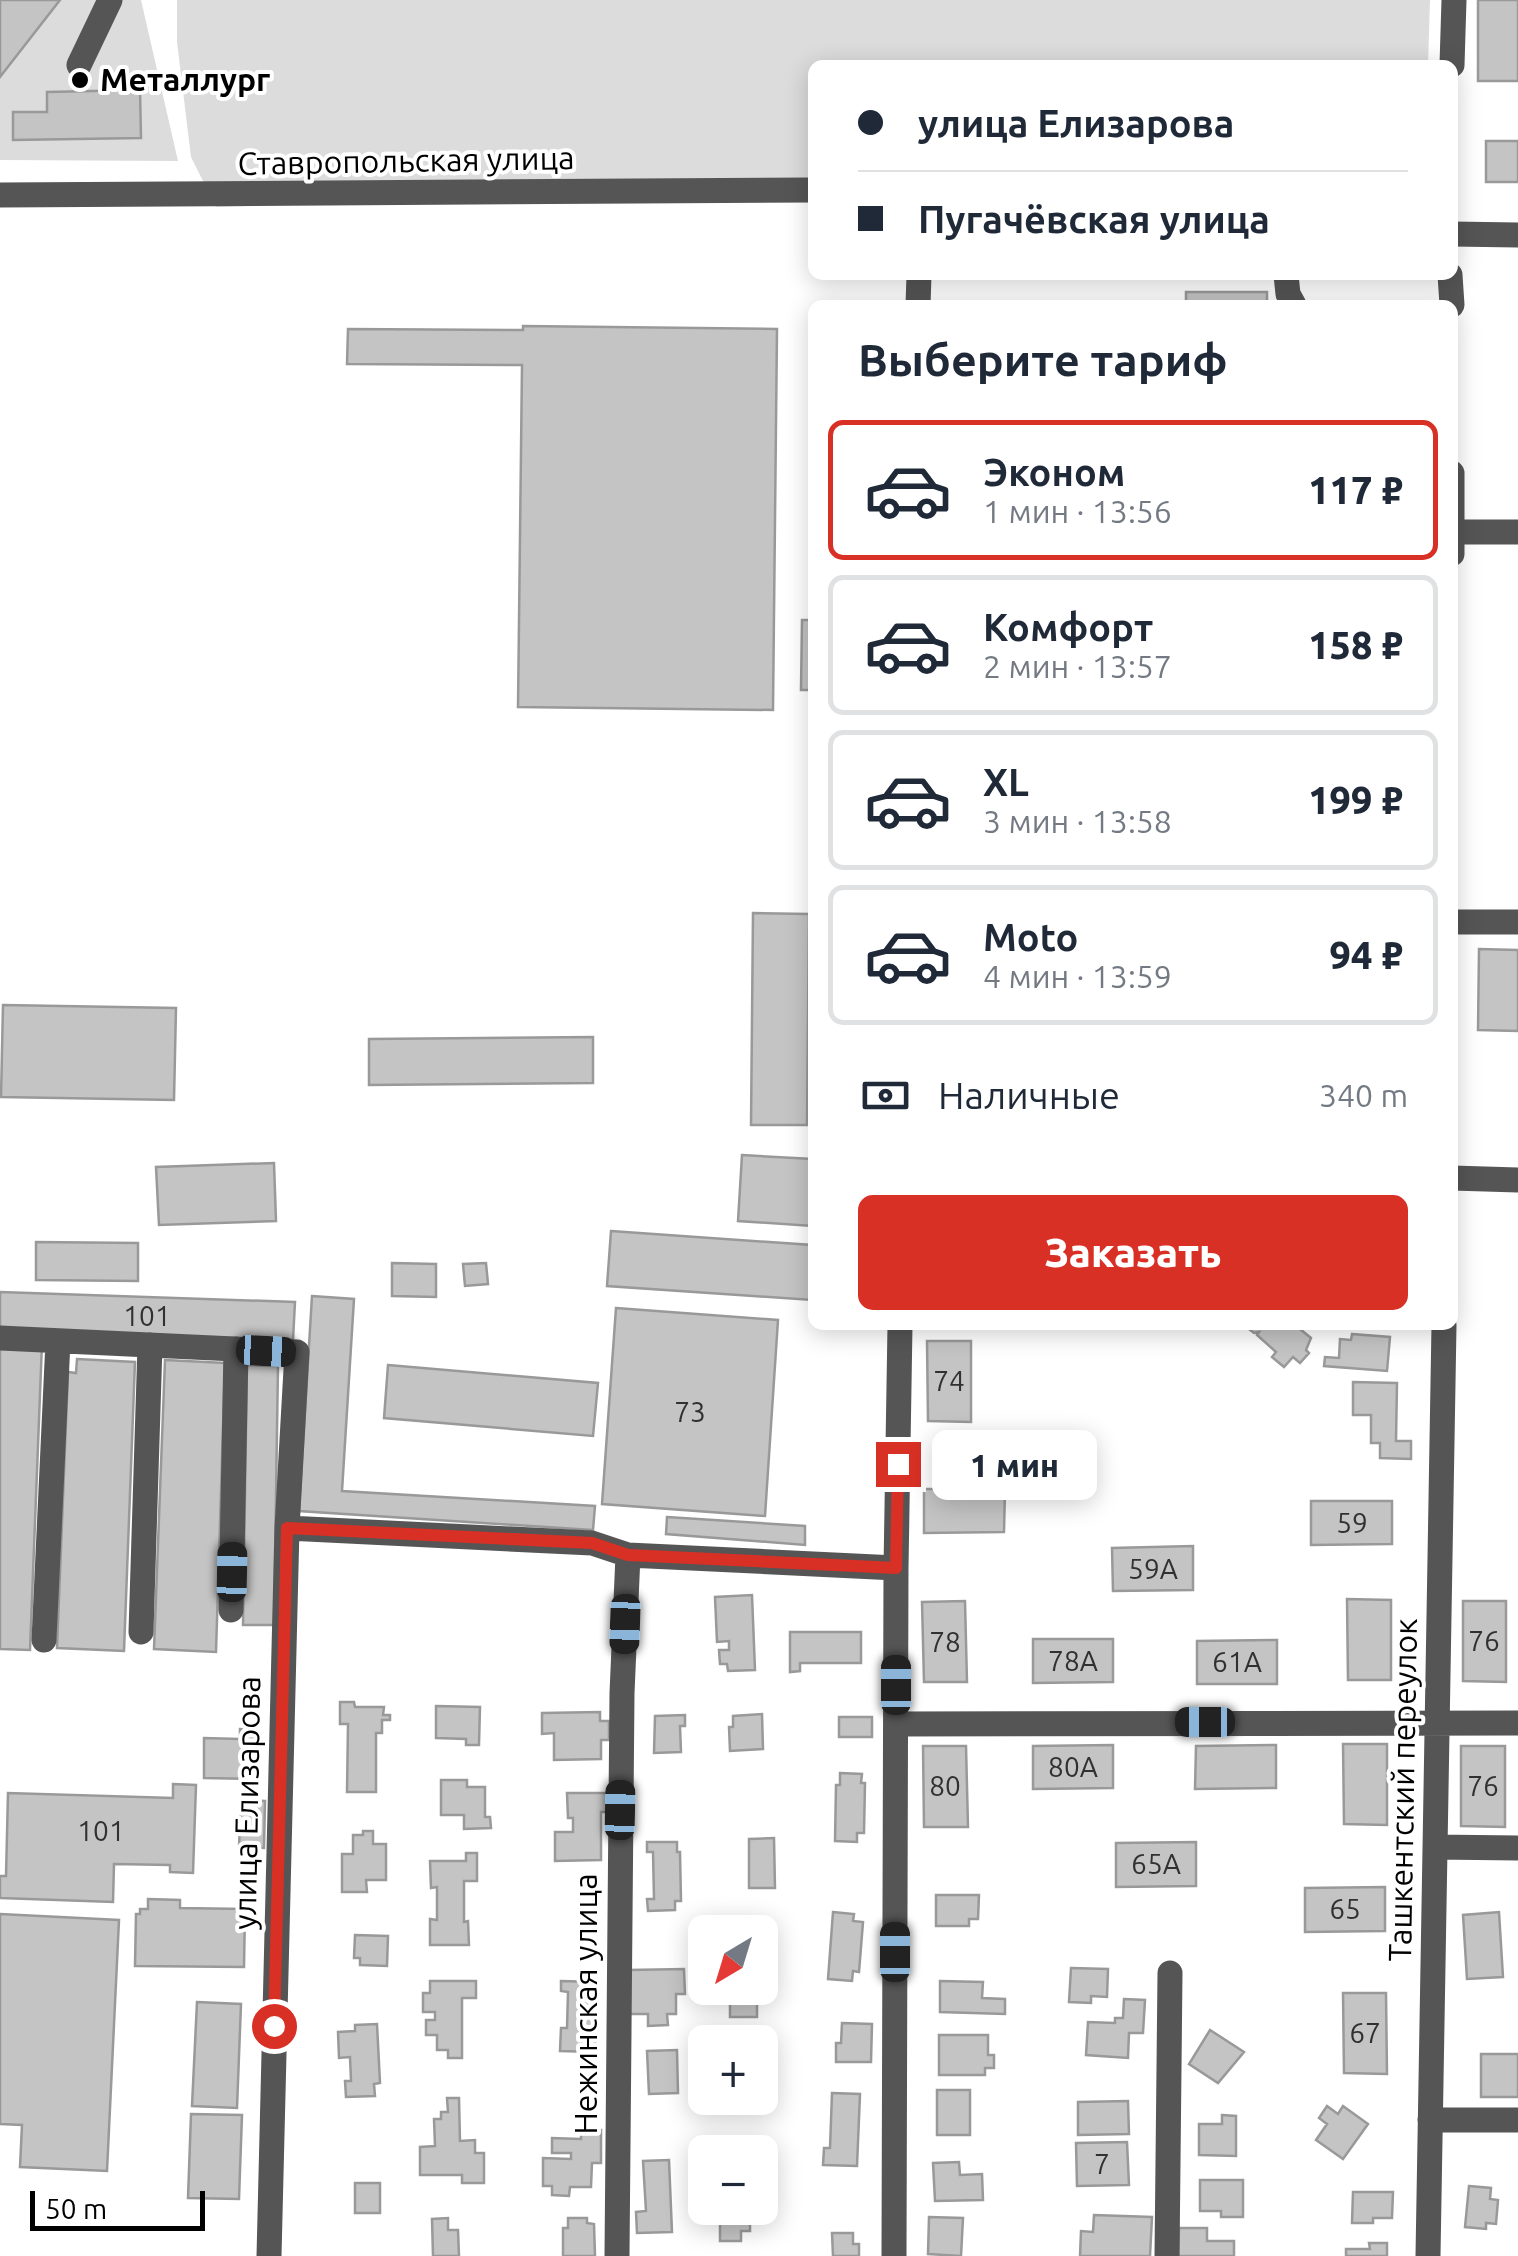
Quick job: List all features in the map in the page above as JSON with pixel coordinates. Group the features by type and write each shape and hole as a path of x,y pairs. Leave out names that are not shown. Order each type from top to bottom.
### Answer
{"street":[{"path":"79,65 110,0"},
{"path":"1452,60 1454,0"},
{"name":"Ставропольская улица","path":"0,195 808,190"},
{"path":"1458,234 1518,236"},
{"path":"1458,532 1518,532"},
{"path":"1458,922 1518,922"},
{"path":"1458,1178 1518,1180"},
{"path":"894,2256 900,1330"},
{"name":"Ташкентский переулок","path":"1428,2256 1444,1330"},
{"path":"0,1338 236,1349 231,1610"},
{"path":"44,1640 58,1341"},
{"path":"141,1632 150,1345"},
{"name":"улица Елизарова","path":"236,1349 297,1352 287,1528 268,2256"},
{"path":"287,1528 592,1543 628,1555 896,1568"},
{"name":"Нежинская улица","path":"617,2256 622,1693 628,1555"},
{"path":"896,1724 1518,1723"},
{"path":"1434,1847 1518,1848"},
{"path":"1167,2256 1170,1973"},
{"path":"1430,2120 1518,2120"}],"shaded area":[{"name":"Металлург","path":"0,0 141,0 178,161 0,160"},
{"path":"177,0 1430,0 1428,60 808,60 808,195 572,195 216,207 191,157 177,42"}],"building":[{"path":"0,0 60,0 0,77"},
{"path":"1478,0 1518,0 1518,81 1478,81"},
{"path":"140,90 141,138 13,140 13,112 47,112 47,92"},
{"path":"1486,141 1518,141 1518,182 1486,182"},
{"path":"1186,292 1267,292 1267,300 1186,300"},
{"path":"523,326 777,329 773,710 518,707 522,365 347,364 348,329 523,330"},
{"path":"802,620 808,620 808,690 801,690"},
{"path":"753,913 808,914 807,1125 751,1125"},
{"path":"1479,949 1518,950 1518,1031 1478,1030"},
{"path":"3,1005 176,1008 174,1100 1,1097"},
{"path":"593,1037 593,1083 369,1085 369,1039"},
{"path":"742,1155 808,1159 808,1226 738,1221"},
{"path":"274,1163 276,1221 159,1225 156,1167"},
{"path":"611,1231 808,1245 808,1300 607,1286"},
{"path":"36,1242 138,1243 138,1281 36,1280"},
{"path":"392,1263 436,1264 436,1297 392,1296"},
{"path":"486,1263 488,1284 465,1286 463,1264"},
{"path":"0,1292 295,1302 293,1340 0,1331"},
{"path":"312,1296 354,1299 342,1491 595,1506 593,1530 299,1511"},
{"path":"616,1308 778,1320 765,1516 602,1504"},
{"path":"1250,1330 1301,1330 1311,1338 1306,1350 1309,1353 1300,1363 1293,1357 1284,1367 1272,1357 1276,1352 1257,1335 1259,1332"},
{"path":"1352,1334 1390,1337 1387,1371 1324,1366 1325,1357 1339,1358 1340,1339 1351,1340"},
{"path":"0,1341 42,1343 30,1650 0,1649"},
{"path":"927,1341 971,1341 971,1422 928,1421"},
{"path":"77,1359 135,1362 124,1651 57,1648 68,1372 76,1373"},
{"path":"165,1360 225,1363 216,1652 154,1649"},
{"path":"247,1365 278,1366 274,1625 243,1625"},
{"path":"388,1365 598,1383 593,1436 384,1418"},
{"path":"1353,1382 1397,1383 1396,1441 1411,1441 1411,1459 1380,1458 1380,1443 1371,1443 1371,1415 1353,1415"},
{"path":"924,1489 1005,1489 1004,1532 924,1533"},
{"path":"1311,1501 1392,1501 1392,1544 1311,1545"},
{"path":"667,1517 805,1526 805,1545 666,1534"},
{"path":"1193,1546 1193,1590 1113,1591 1112,1548"},
{"path":"752,1595 755,1670 728,1671 727,1664 720,1664 719,1650 729,1650 729,1641 717,1642 715,1597"},
{"path":"1347,1599 1391,1600 1391,1680 1348,1680"},
{"path":"965,1601 967,1682 924,1682 922,1602"},
{"path":"1463,1601 1506,1601 1506,1682 1463,1681"},
{"path":"790,1632 861,1632 861,1663 800,1663 800,1671 790,1672"},
{"path":"1033,1639 1113,1639 1113,1682 1033,1683"},
{"path":"1277,1640 1277,1684 1197,1684 1197,1641"},
{"path":"340,1702 354,1702 355,1707 384,1707 383,1715 390,1715 390,1720 382,1720 382,1733 376,1733 376,1792 347,1792 348,1724 340,1724"},
{"path":"436,1706 480,1707 479,1745 466,1745 466,1739 436,1738"},
{"path":"600,1712 600,1721 609,1721 609,1740 601,1740 601,1759 554,1760 554,1733 542,1734 542,1713"},
{"path":"762,1714 763,1749 730,1751 729,1727 733,1727 733,1716"},
{"path":"685,1715 685,1726 680,1726 681,1752 654,1753 655,1716"},
{"path":"839,1717 872,1717 872,1737 839,1737"},
{"path":"240,1729 254,1730 254,1740 259,1740 258,1779 204,1778 204,1738 240,1739"},
{"path":"1343,1744 1387,1744 1387,1825 1344,1824"},
{"path":"1113,1745 1113,1788 1033,1789 1033,1746"},
{"path":"1276,1745 1276,1788 1195,1789 1196,1746"},
{"path":"923,1746 966,1746 968,1827 924,1827"},
{"path":"1461,1746 1505,1746 1505,1827 1461,1826"},
{"path":"840,1773 862,1774 861,1783 865,1783 864,1833 857,1833 857,1842 835,1841 836,1785 840,1785"},
{"path":"441,1780 467,1780 467,1787 485,1787 485,1817 490,1817 491,1828 464,1829 464,1815 441,1815"},
{"path":"173,1784 196,1785 193,1873 170,1872 170,1865 114,1864 113,1902 0,1898 0,1876 6,1876 8,1793 173,1798"},
{"path":"567,1793 613,1793 613,1812 601,1812 601,1860 555,1861 555,1832 573,1832"},
{"path":"241,1800 265,1801 264,1848 239,1847"},
{"path":"363,1831 373,1831 373,1844 386,1844 386,1880 366,1880 367,1892 342,1892 342,1854 353,1854 353,1835 363,1835"},
{"path":"774,1838 775,1888 749,1888 749,1839"},
{"path":"647,1842 677,1842 681,1901 675,1901 675,1910 648,1911 647,1899 654,1899 653,1852 647,1852"},
{"path":"1196,1842 1196,1886 1116,1887 1116,1843"},
{"path":"466,1853 477,1853 477,1881 464,1881 464,1922 468,1921 469,1945 430,1945 430,1919 437,1920 437,1887 431,1888 430,1861 466,1861"},
{"path":"1385,1887 1385,1931 1305,1932 1305,1888"},
{"path":"936,1895 979,1895 978,1919 969,1919 969,1926 936,1926"},
{"path":"148,1899 180,1900 180,1908 245,1909 244,1967 135,1966 136,1914 140,1914 140,1909 148,1909"},
{"path":"833,1912 854,1914 853,1921 863,1922 859,1972 853,1971 852,1981 828,1979"},
{"path":"1499,1912 1503,1977 1467,1979 1463,1915"},
{"path":"0,1914 119,1920 107,2171 20,2167 22,2125 0,2124"},
{"path":"355,1935 388,1936 387,1966 360,1965 360,1958 354,1958"},
{"path":"1071,1968 1108,1969 1107,1997 1091,1996 1091,2003 1069,2002"},
{"path":"684,1969 685,1994 676,1994 676,2014 667,2014 668,2025 648,2026 648,2014 629,2014 629,1970"},
{"path":"430,1981 476,1981 476,1998 462,1998 462,2058 448,2058 448,2050 437,2050 437,2035 426,2035 426,2020 435,2020 435,2012 423,2012 423,1993 430,1993"},
{"path":"561,1981 597,1982 595,2052 560,2051 561,2028 567,2028 568,1992 561,1991"},
{"path":"940,1981 983,1982 982,1998 1005,1999 1005,2014 940,2012"},
{"path":"1343,1993 1386,1993 1387,2074 1344,2073"},
{"path":"1124,1999 1145,2000 1143,2033 1129,2033 1128,2058 1086,2055 1088,2022 1115,2023 1115,2018 1123,2018"},
{"path":"197,2002 241,2004 237,2108 192,2106"},
{"path":"730,2005 757,2005 757,2017 730,2017"},
{"path":"842,2023 872,2024 871,2062 836,2062"},
{"path":"377,2024 380,2083 374,2084 375,2096 346,2097 345,2081 351,2081 350,2057 339,2058 338,2032 355,2031 355,2025"},
{"path":"1210,2030 1244,2052 1218,2083 1189,2064"},
{"path":"939,2035 988,2035 988,2055 994,2055 994,2068 985,2068 985,2075 939,2075"},
{"path":"677,2050 678,2093 649,2094 647,2051"},
{"path":"1481,2054 1518,2054 1518,2097 1481,2097"},
{"path":"937,2090 970,2090 970,2135 937,2135"},
{"path":"832,2093 860,2094 857,2166 823,2165 824,2148 830,2148"},
{"path":"447,2098 459,2098 460,2141 475,2140 475,2153 484,2153 484,2183 462,2183 462,2175 420,2175 420,2147 435,2146 434,2119 441,2119 441,2112 448,2112"},
{"path":"1128,2101 1129,2134 1078,2135 1078,2102"},
{"path":"1327,2106 1338,2114 1343,2106 1368,2124 1343,2159 1316,2140 1327,2124 1319,2118"},
{"path":"191,2114 242,2115 239,2199 188,2198"},
{"path":"1222,2115 1236,2116 1236,2156 1199,2155 1199,2124 1222,2124"},
{"path":"581,2130 601,2130 601,2163 592,2163 591,2187 570,2187 569,2196 552,2195 552,2186 543,2186 543,2158 571,2159 571,2153 552,2153 552,2138 581,2139"},
{"path":"1127,2142 1129,2185 1077,2186 1076,2143"},
{"path":"669,2160 672,2232 637,2233 636,2212 646,2211 643,2161"},
{"path":"959,2162 960,2175 982,2174 983,2200 935,2201 933,2163"},
{"path":"1200,2180 1243,2180 1243,2217 1221,2217 1221,2211 1200,2211"},
{"path":"355,2183 380,2183 380,2213 355,2213"},
{"path":"1469,2186 1491,2188 1490,2199 1498,2200 1496,2224 1486,2223 1486,2229 1465,2227"},
{"path":"1353,2192 1393,2192 1392,2218 1352,2223"},
{"path":"1094,2215 1152,2217 1150,2256 1080,2256 1081,2231 1093,2232"},
{"path":"929,2217 963,2218 961,2256 928,2254"},
{"path":"448,2218 448,2230 458,2230 459,2256 433,2256 432,2219"},
{"path":"568,2218 587,2218 587,2223 594,2224 595,2256 563,2256 563,2228 568,2228"},
{"path":"720,2225 750,2225 750,2231 741,2231 741,2241 720,2241"},
{"path":"1179,2228 1207,2228 1207,2241 1234,2241 1234,2256 1178,2256"},
{"path":"832,2233 853,2233 853,2244 859,2244 859,2256 833,2256"},
{"path":"1369,2243 1387,2243 1387,2256 1346,2256 1346,2249 1370,2249"}],"place":[{"name":"Металлург","path":"80,80"}],"route":[{"path":"274,2026 287,1528 592,1543 628,1555 896,1568 898,1464"}]}
